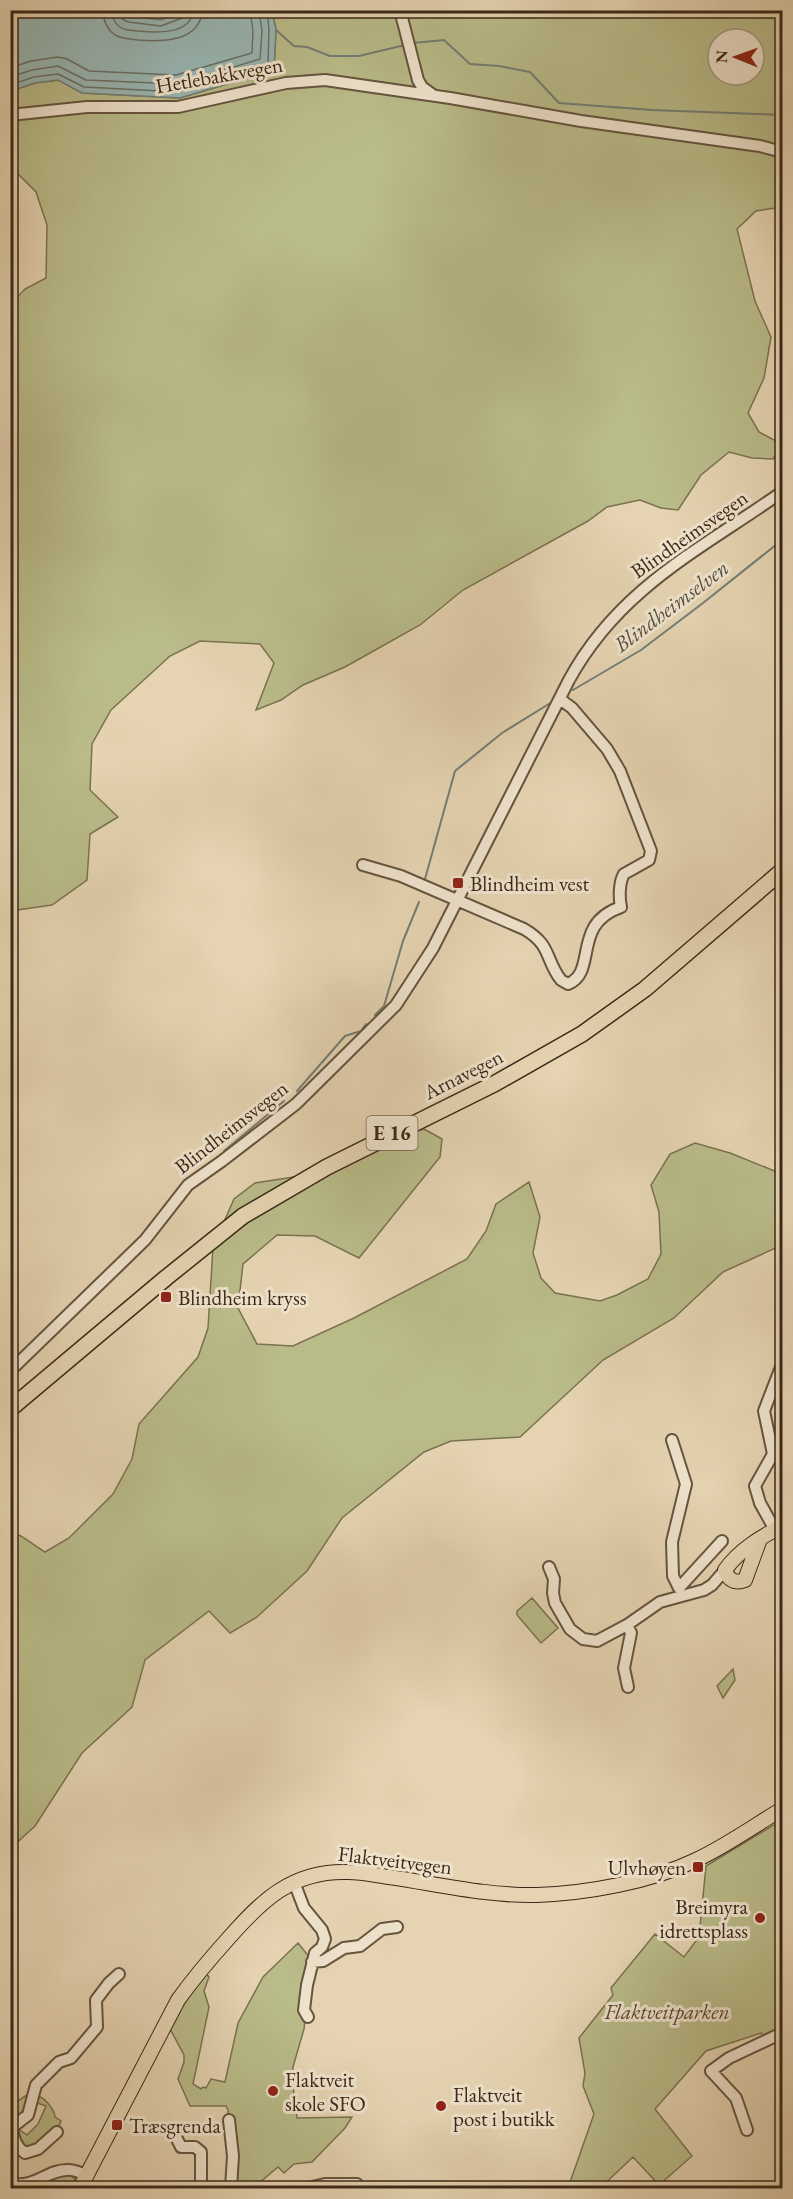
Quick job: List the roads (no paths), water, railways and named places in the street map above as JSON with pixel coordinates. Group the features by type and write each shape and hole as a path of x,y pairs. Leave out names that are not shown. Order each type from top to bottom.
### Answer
{"highway":[{"name":"Arnavegen","path":"10,1409 243,1216 327,1167 494,1084 582,1034 645,989 783,871"}],"main road":[{"path":"760,1539 745,1580 734,1581 725,1570 739,1554 760,1539 779,1528"},
{"name":"Flaktveitvegen","path":"80,2188 159,2035 191,1981 264,1900 294,1882 311,1876 349,1872 500,1894 538,1895 577,1891 615,1885 696,1860 783,1809"}],"street":[{"path":"400,10 418,80 422,87 433,95"},
{"name":"Hetlebakkvegen","path":"10,115 87,107 178,106 303,80 350,82 581,121 760,146 783,152"},
{"name":"Blindheimsvegen","path":"10,1371 145,1240 188,1185 296,1104 396,1005 432,948 458,900 582,656 626,605 671,565 783,492"},
{"path":"363,865 400,876 532,933 545,946 558,977 568,984 576,979 581,973 587,942 593,927 604,914 621,907 619,899 624,874 649,860 651,851 620,771 606,749 572,708 560,699"},
{"path":"779,1528 760,1503 755,1486 773,1454 764,1411 781,1367"},
{"path":"672,1440 686,1484 672,1542 673,1576 680,1592"},
{"path":"549,1567 554,1579 553,1593 558,1608 570,1629 583,1639 597,1641 680,1592 722,1541"},
{"path":"680,1592 693,1595 704,1590 712,1585 725,1570"},
{"path":"627,1625 631,1633 624,1668 628,1687"},
{"path":"294,1882 304,1908 322,1930 325,1939 322,1947 315,1953 306,1985 304,2010 308,2017"},
{"path":"312,1962 323,1961 344,1948 360,1946 382,1929 397,1927"},
{"path":"57,2132 38,2149 25,2153 15,2143 11,2129 28,2115 36,2085 59,2062 71,2058 97,2027 96,2000 119,1974"},
{"path":"747,2130 736,2098 711,2071 729,2058 783,2033"},
{"path":"10,2094 10,2103"},
{"path":"229,2120 232,2188"},
{"path":"177,2139 181,2147 195,2147 201,2151 201,2183 204,2188"},
{"path":"10,2183 24,2185 70,2169 86,2175"},
{"path":"308,2188 325,2184 357,2184"}],"water":[{"path":"10,11 124,11 128,16 161,20 192,11 272,11 276,30 274,70 180,98 82,93 58,80 35,83 11,91"}],"waterway":[{"path":"276,30 294,46 307,47 330,56 359,56 405,45"},
{"path":"413,43 444,40 470,64 499,66 530,72 559,103 652,110 782,115"},
{"name":"Blindheimselven","path":"573,690 641,650 782,540"},
{"name":"Blindheimselven","path":"425,879 455,771 502,733 552,702"},
{"name":"Blindheimselven","path":"375,1015 384,1006 403,941 419,902"},
{"name":"Blindheimselven","path":"297,1091 345,1036 361,1031 366,1024"},
{"name":"Blindheimselven","path":"224,1151 284,1101"}],"place":[{"name":"Blindheim vest","path":"458,883"},
{"name":"Blindheim kryss","path":"166,1297"},
{"name":"Ulvhøyen","path":"698,1867"},
{"name":"Breimyra idrettsplass","path":"760,1918"},
{"name":"Flaktveit skole SFO","path":"273,2091"},
{"name":"Flaktveit post i butikk","path":"441,2106"},
{"name":"Træsgrenda","path":"117,2125"}],"park label":[{"name":"Flaktveitparken","path":"667,2011"}]}
